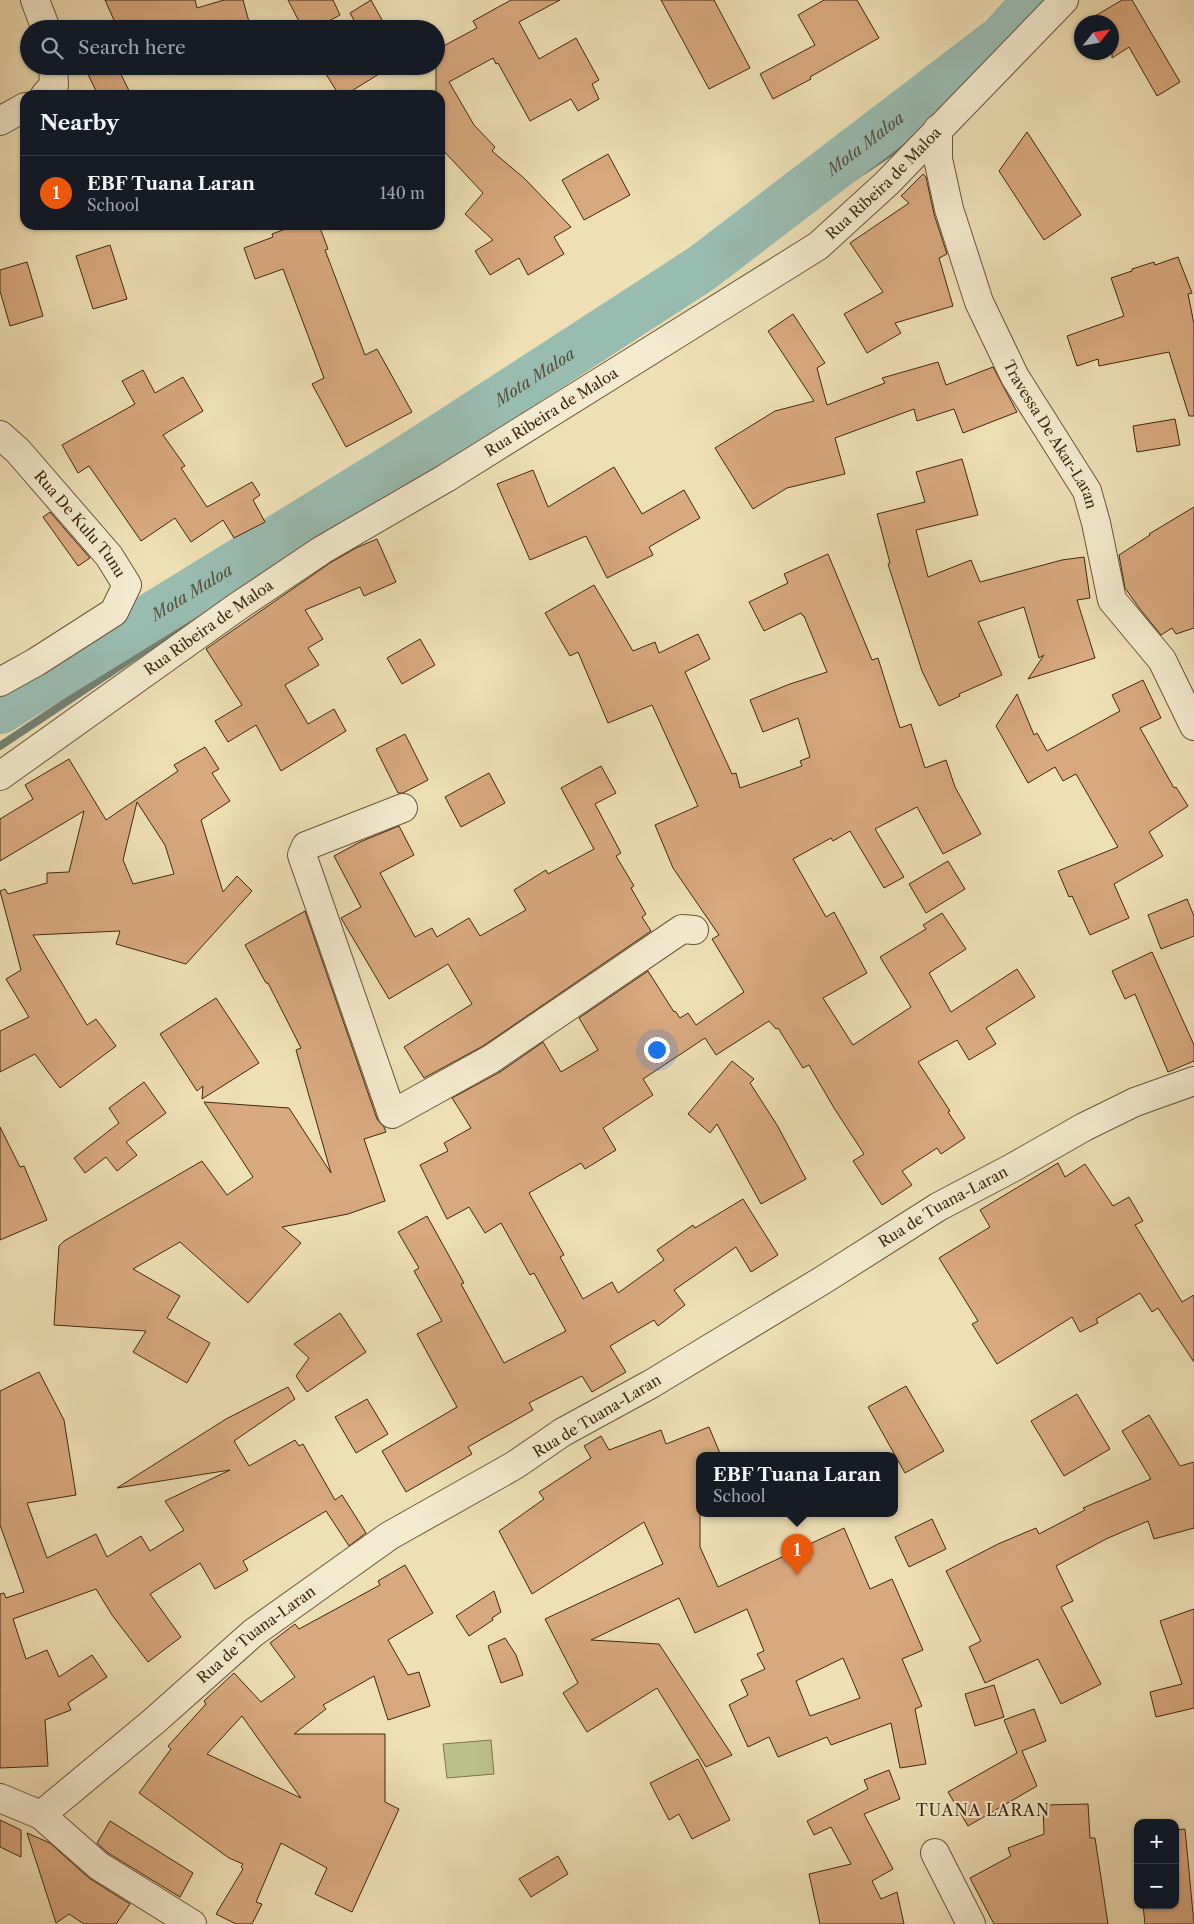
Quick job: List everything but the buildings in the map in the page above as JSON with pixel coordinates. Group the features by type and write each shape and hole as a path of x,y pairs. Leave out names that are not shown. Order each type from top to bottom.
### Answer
{"street":[{"path":"35,0 43,20"},
{"name":"Rua Ribeira de Maloa","path":"0,776 237,607 322,550 471,463 818,246 887,183 1064,0"},
{"path":"50,90 54,85 53,75"},
{"path":"0,121 20,110"},
{"name":"Travessa De Akar-Laran","path":"938,129 938,159 948,209 979,302 1015,376 1087,491 1096,522 1112,600 1162,660 1194,726"},
{"name":"Rua De Kulu Tunu","path":"0,435 18,451 109,556 126,585 114,612 36,662 0,682"},
{"path":"403,808 306,846 302,855 392,1114 491,1059 682,929 694,930"},
{"name":"Rua de Tuana-Laran","path":"41,1815 153,1722 253,1633 389,1536 515,1465 563,1432 650,1384 815,1285 938,1206 1012,1168 1084,1127 1135,1102 1194,1081"},
{"path":"0,1798 41,1815 99,1866 192,1924"},
{"path":"935,1854 971,1924"}],"green space":[{"path":"491,1740 494,1774 447,1778 443,1744"}],"waterway":[{"name":"Mota Maloa","path":"0,710 409,458 702,268 1003,38 1037,0"},
{"path":"0,746 920,133"}],"place":[{"name":"EBF Tuana Laran","path":"797,1575"}],"district":[{"name":"TUANA LARAN","path":"983,1810"}]}
